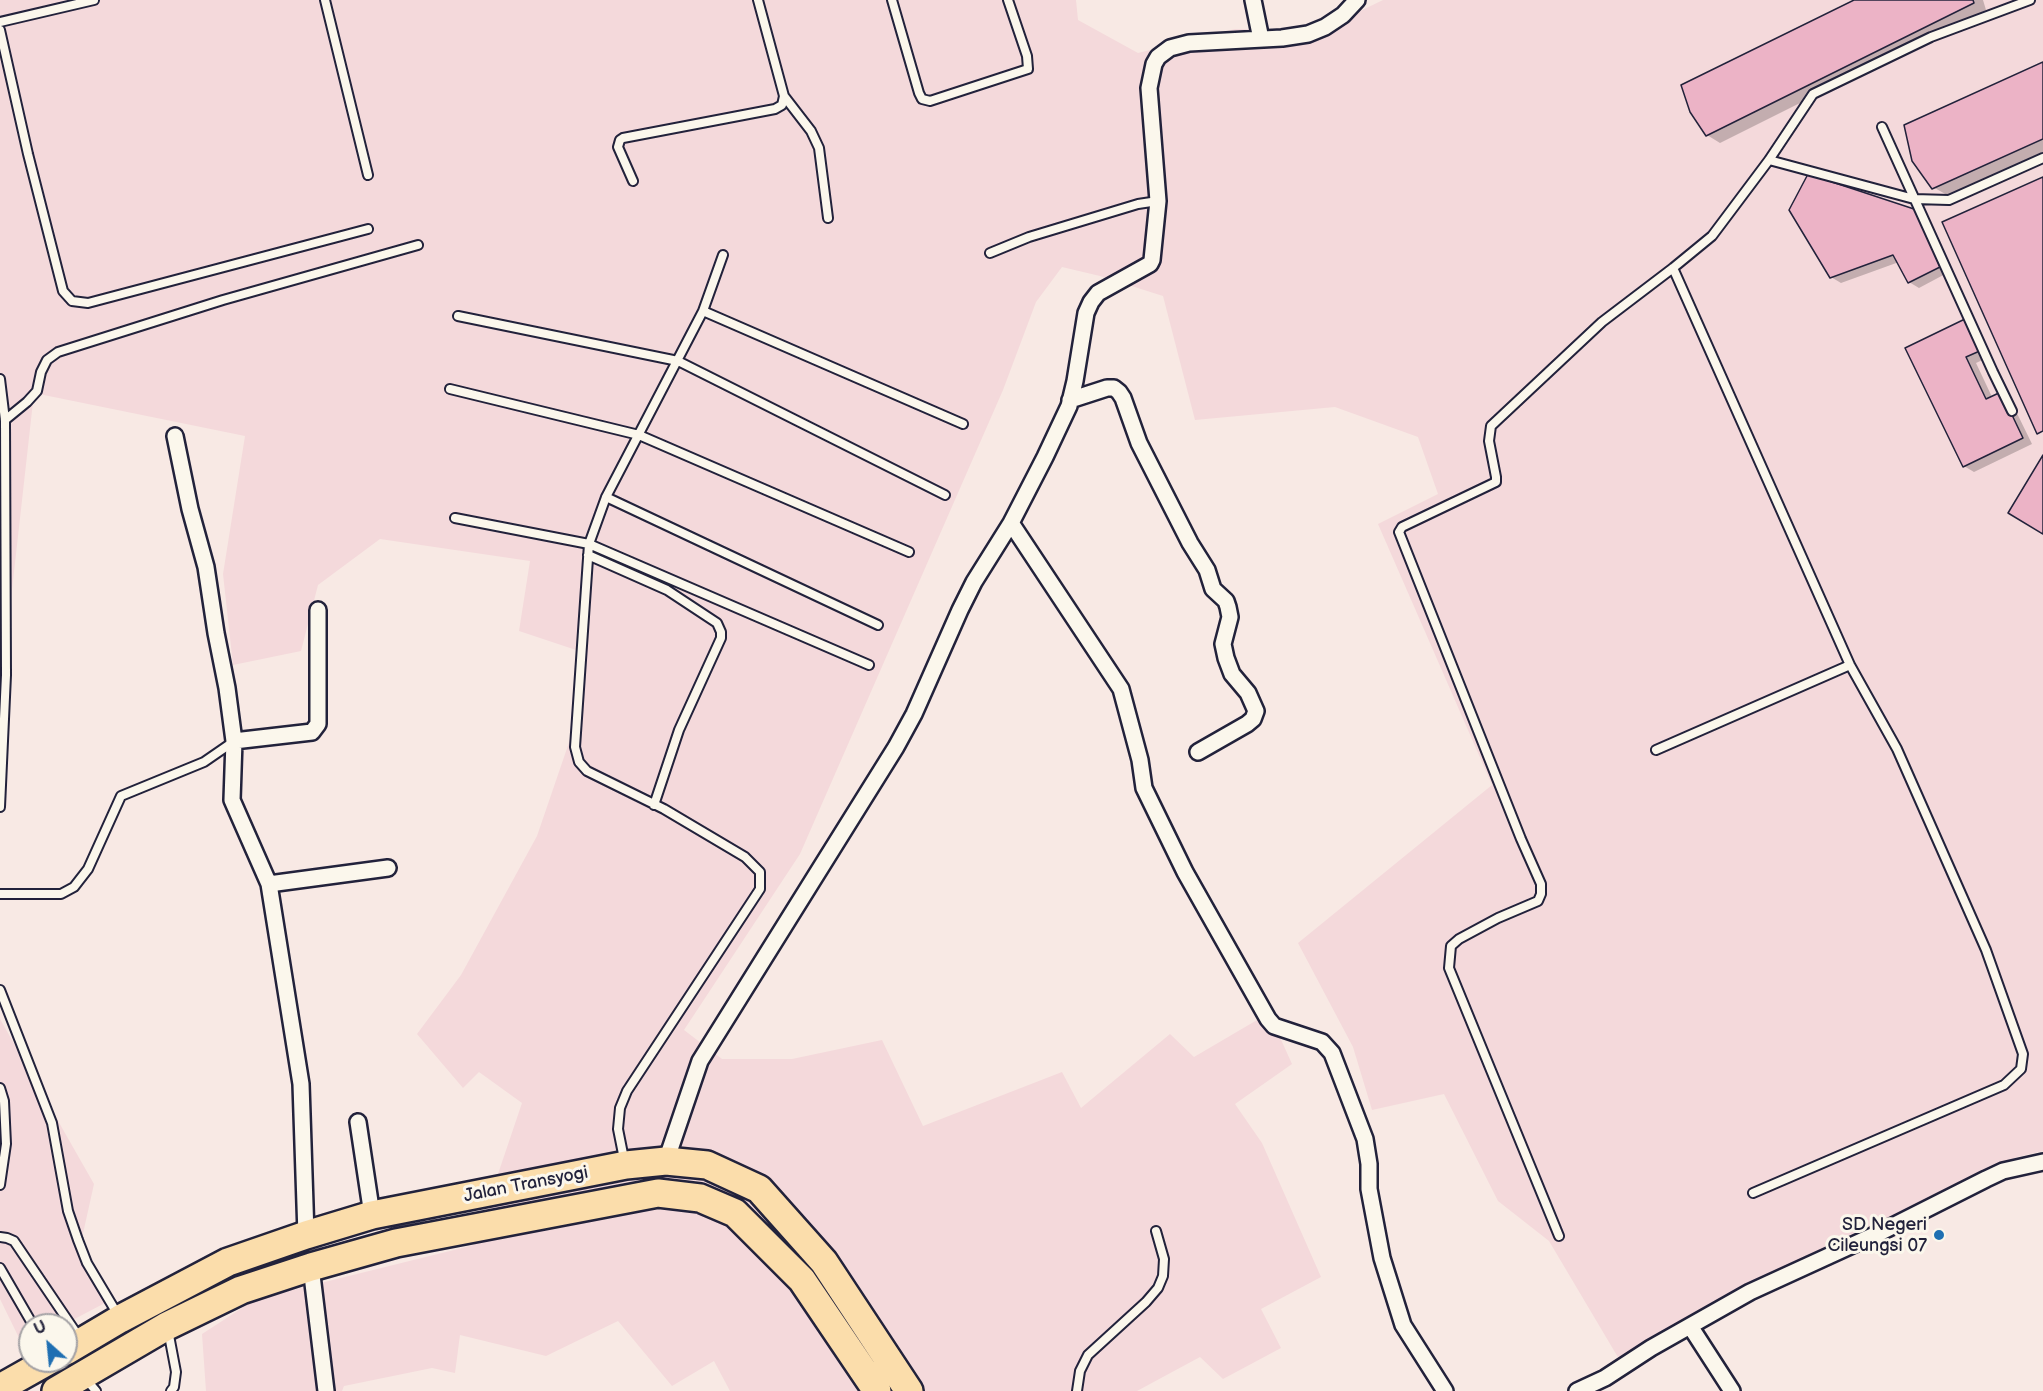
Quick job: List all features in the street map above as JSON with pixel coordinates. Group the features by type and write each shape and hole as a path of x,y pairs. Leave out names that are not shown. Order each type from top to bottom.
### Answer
{"highway":[{"name":"Jalan Transyogi","path":"92,1335 228,1262 306,1235 372,1215 626,1165 666,1161 707,1165 759,1189 824,1262 909,1391"},
{"name":"Jalan Transyogi","path":"56,1391 89,1383 116,1356 167,1326 241,1290 310,1267 396,1243 658,1192 700,1198 735,1213 802,1280 877,1391"},
{"path":"92,1335 116,1356"},
{"path":"0,1388 27,1373"}],"street":[{"path":"1252,0 1260,39"},
{"path":"666,1161 700,1061 896,747 914,714 969,592 1011,524 1045,458 1070,400 1086,313 1091,302 1098,293 1150,264 1153,255 1158,201 1149,88 1154,64 1158,57 1170,48 1189,43 1282,38 1317,31 1343,15 1357,0"},
{"path":"1070,400 1107,388 1114,388 1119,392 1139,444 1190,543 1207,570 1214,589 1226,601 1230,617 1223,644 1226,658 1232,674 1248,693 1256,711 1253,718 1246,724 1198,752"},
{"path":"175,436 190,509 206,567 234,741 232,800 269,884 301,1084 306,1235"},
{"path":"1011,524 1121,689 1140,760 1144,788 1185,872 1268,1019 1274,1026 1322,1042 1332,1053 1365,1138 1369,1164 1369,1189 1382,1258 1403,1325 1445,1391"},
{"path":"234,741 312,732 318,724 318,610"},
{"path":"269,884 388,868"},
{"path":"358,1122 372,1215"},
{"path":"1577,1391 1605,1378 1750,1292 1881,1232 2003,1171 2043,1162"},
{"path":"310,1267 326,1391"},
{"path":"1690,1326 1732,1391"}],"lane":[{"path":"0,22 94,0"},
{"path":"325,0 368,175"},
{"path":"758,0 784,96 811,130 819,148 828,218"},
{"path":"892,0 919,93 922,99 930,101 1028,69 1027,56 1008,0"},
{"path":"1559,1236 1449,968 1450,946 1498,918 1538,901 1541,884 1399,532 1402,527 1496,482 1489,441 1491,426 1602,322 1712,236 1769,160 1813,94 1930,37 2030,0"},
{"path":"0,30 28,154 63,291 72,301 88,303 368,229"},
{"path":"633,181 618,147 623,138 775,109 782,105 784,96"},
{"path":"1882,127 2012,411"},
{"path":"1769,160 1914,199 1949,200 2043,158"},
{"path":"990,253 1029,237 1138,204 1158,201"},
{"path":"5,420 37,391 41,372 47,360 58,352 223,300 418,245"},
{"path":"626,1165 621,1152 618,1129 620,1108 627,1091 760,889 759,872 745,857 664,808 586,771 582,767 575,747 589,544 606,497 703,311 723,255"},
{"path":"1673,268 1850,665 1897,749 1986,950 2023,1054 2021,1069 2004,1085 1753,1193"},
{"path":"703,311 963,424"},
{"path":"458,316 678,362 945,495"},
{"path":"0,379 5,420 6,675 0,807"},
{"path":"450,389 639,435 909,552"},
{"path":"606,497 878,624"},
{"path":"454,518 589,544 869,665"},
{"path":"588,555 667,591 717,623 721,632 721,638 679,730 654,805"},
{"path":"1656,750 1850,665"},
{"path":"0,894 61,894 74,887 88,869 121,796 204,762 234,741"},
{"path":"0,990 52,1123 68,1212 87,1263 92,1335"},
{"path":"0,1088 6,1144 0,1185"},
{"path":"1077,1391 1080,1371 1088,1355 1146,1302 1158,1288 1163,1276 1164,1259 1156,1231"},
{"path":"0,1237 15,1241 92,1335"},
{"path":"0,1268 26,1313"},
{"path":"167,1326 176,1372 174,1387 171,1391"}],"shaded area":[{"path":"0,0 1076,0 1078,20 1138,53 1235,29 1319,31 1383,0 2043,0 2043,1151 2017,1157 1766,1279 1619,1359 1549,1241 1498,1201 1444,1094 1372,1110 1353,1047 1298,943 1492,785 1378,524 1438,494 1418,437 1335,407 1195,420 1163,296 1100,276 1062,267 1036,302 1003,390 800,854 684,1030 722,1059 792,1059 882,1040 923,1126 1062,1072 1081,1108 1170,1034 1194,1057 1269,1013 1292,1064 1235,1104 1262,1143 1321,1277 1261,1309 1281,1348 1223,1379 1200,1357 1137,1391 730,1391 714,1361 672,1386 618,1321 546,1356 460,1335 455,1373 432,1368 344,1386 342,1391 206,1391 202,1334 256,1299 474,1245 522,1103 479,1072 463,1088 417,1034 461,975 537,836 575,725 585,653 519,631 530,561 380,539 318,585 301,651 233,665 223,574 245,436 34,393 0,697"},
{"path":"0,1019 94,1184 80,1247 105,1303 78,1317 78,1313 18,1313 18,1336 0,1299"}],"building":[{"path":"1854,0 1973,0 1974,3 1706,136 1690,112 1681,85"},
{"path":"2043,62 2043,139 1932,189 1912,161 1904,125"},
{"path":"1808,174 1917,210 1940,267 1908,283 1893,255 1830,278 1789,210"},
{"path":"2043,177 2043,431 2037,434 1942,222"},
{"path":"1967,318 1982,350 1966,357 1986,399 2001,392 2023,438 1963,467 1905,348"},
{"path":"2043,455 2043,534 2008,513"}],"place":[{"name":"SD Negeri Cileungsi 07","path":"1939,1235"}]}
